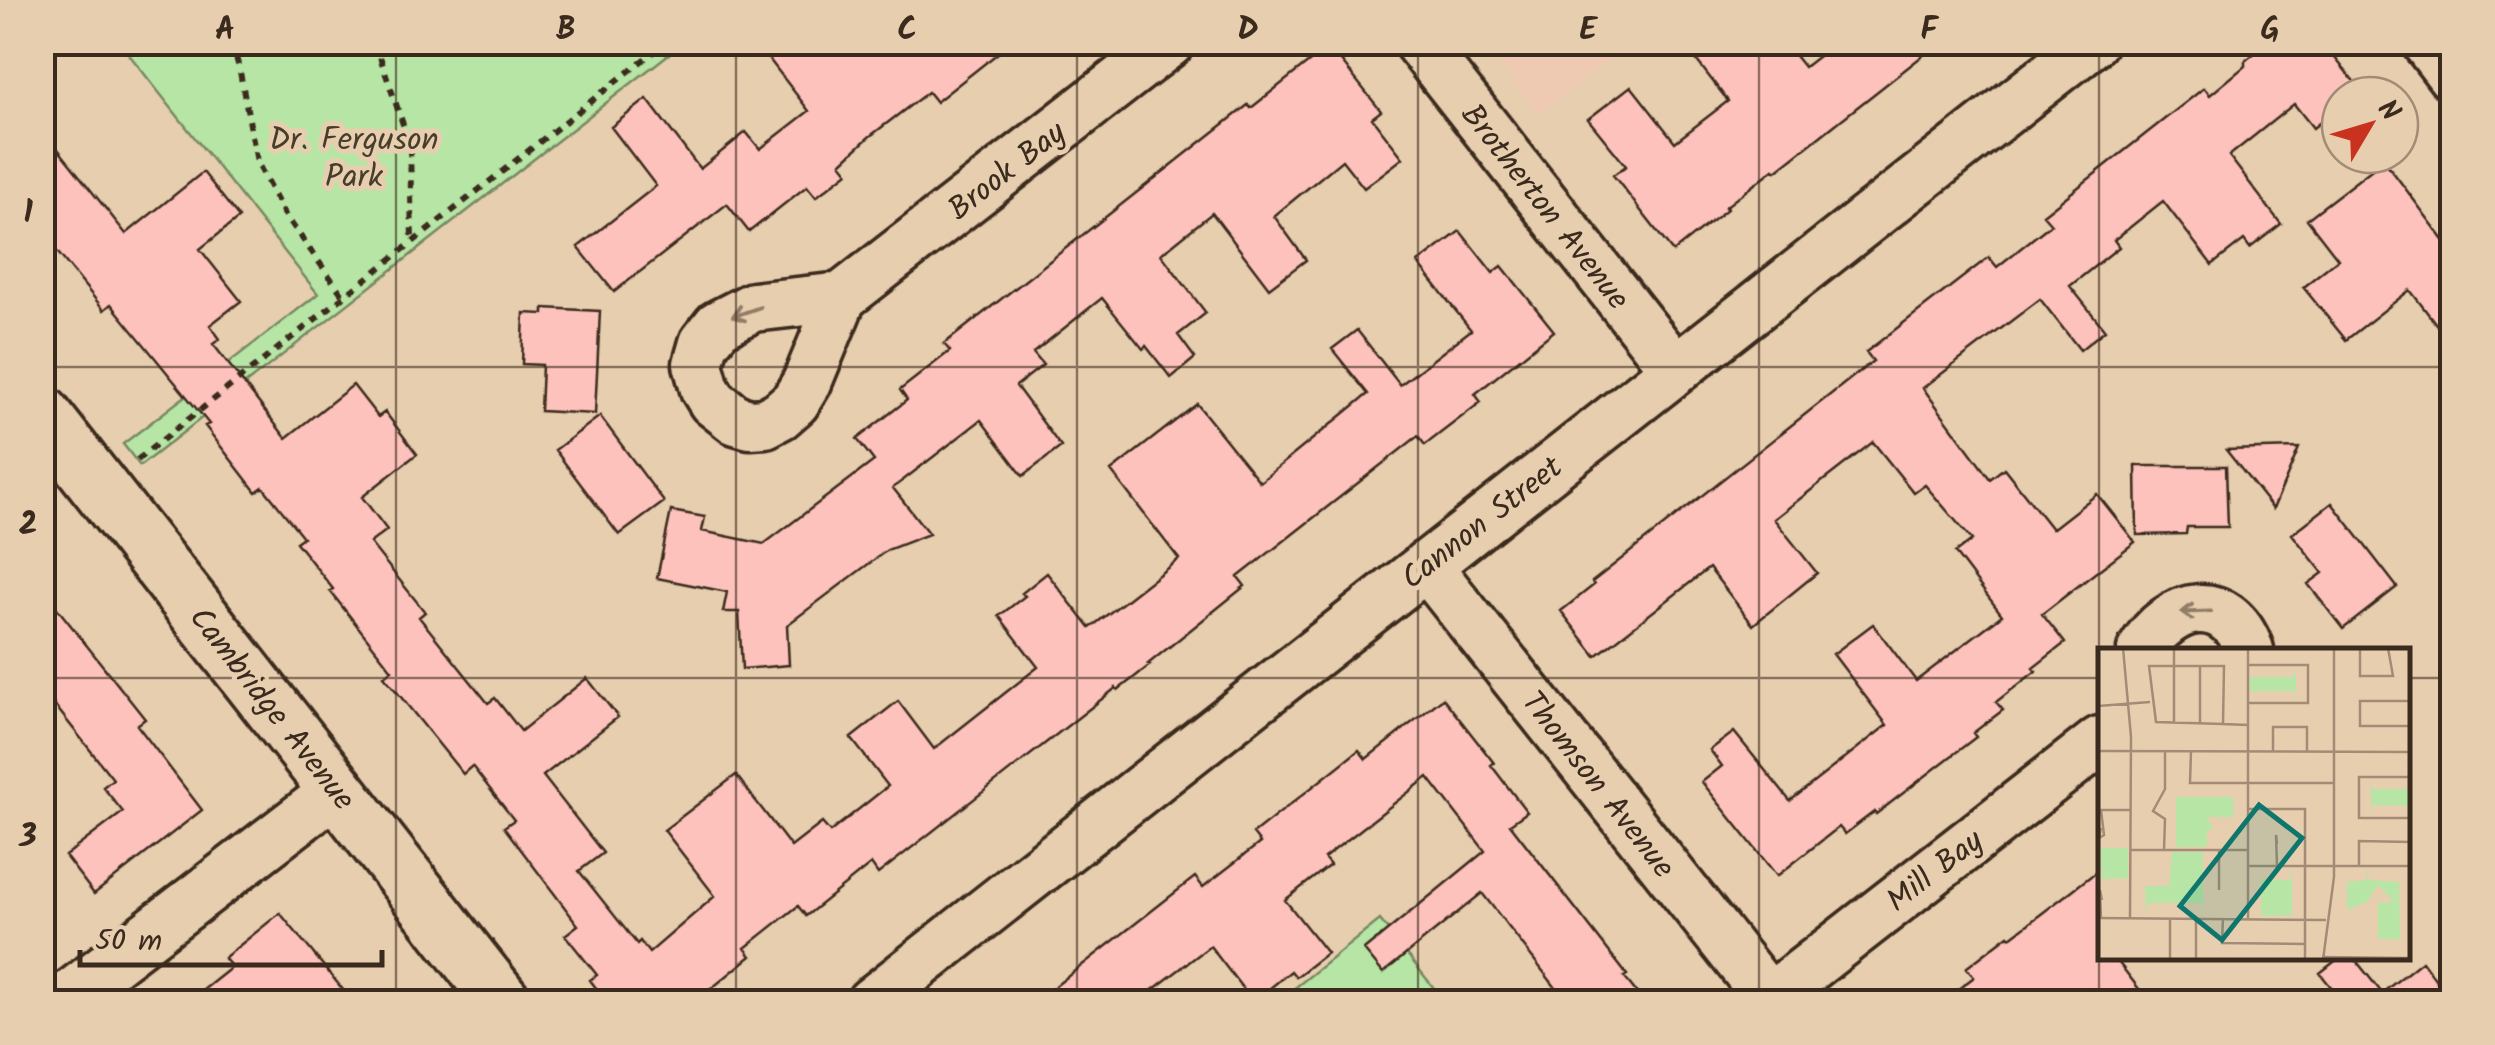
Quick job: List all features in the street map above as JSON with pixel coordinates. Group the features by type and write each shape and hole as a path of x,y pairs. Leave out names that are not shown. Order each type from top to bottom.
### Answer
{"street":[{"name":"Brook Bay","path":"842,298 1170,42"},
{"name":"Brotherton Avenue","path":"1418,42 1675,369"},
{"name":"Cannon Street","path":"871,1002 2092,42"},
{"path":"2426,42 2452,76"},
{"name":"Cambridge Avenue","path":"42,414 503,1002"},
{"name":"Thomson Avenue","path":"1426,566 1770,1001"},
{"path":"2143,648 2162,622 2196,608 2216,612 2233,624 2248,648"},
{"name":"Mill Bay","path":"1770,1001 2098,742"},
{"path":"61,1002 336,790"}],"path":[{"path":"232,42 257,162 283,212 344,298"},
{"path":"374,42 410,145 412,244"},
{"path":"101,488 666,42"}],"shaded area":[{"path":"1484,43 1633,43 1539,115"}],"green space":[{"name":"Dr. Ferguson Park","path":"120,43 683,43 140,466 123,444 318,294"},
{"path":"1380,920 1445,1002 1277,1002"}],"building":[{"path":"756,42 1012,42 936,102 928,92 869,137 841,163 848,172 816,197 807,186 749,232 727,204 614,292 578,247 656,186 611,127 647,99 700,169 746,132 760,149 809,111"},
{"path":"1713,42 1784,42 1804,67 1836,42 1940,42 1725,207 1673,252 1613,175 1626,166 1588,119 1631,86 1675,142 1728,101 1694,57"},
{"path":"2268,42 2322,42 2349,75 2320,75 2320,124 2313,128 2294,104 2229,156 2281,224 2250,248 2244,240 2212,265 2163,201 2114,240 2119,247 2070,286 2105,330 2080,350 2040,299 1923,388 1990,479 2004,468 2052,529 2097,494 2135,542 2042,614 2065,643 1996,702 2003,710 1973,733 1976,737 1876,814 1845,834 1839,827 1777,876 1702,782 1722,766 1710,750 1734,732 1790,801 1887,725 1833,654 1873,624 1916,681 2002,615 1955,553 1972,540 1925,485 1914,493 1873,442 1774,519 1817,573 1753,625 1709,568 1596,656 1561,611 1594,585 1592,582 1873,361 1866,352 1989,257 1997,267 2051,224 2043,215 2204,88 2210,95 2245,66 2245,61"},
{"path":"1329,46 1381,111 1372,118 1403,158 1364,188 1342,160 1274,216 1306,260 1269,288 1212,213 1161,254 1206,313 1178,335 1195,358 1171,378 1102,298 1033,353 1043,365 1016,386 1061,447 1023,476 981,420 893,488 929,534 887,550 787,625 789,665 742,669 739,612 723,612 727,592 657,578 671,511 705,517 702,531 764,544 874,461 857,439 907,400 900,390 950,351 944,344"},
{"path":"42,129 126,234 203,172 239,218 200,249 241,301 210,325 220,339 213,344 286,438 353,385 378,417 385,412 417,454 362,497 387,530 370,543 425,612 419,617 488,703 495,698 521,731 587,678 618,717 543,776 603,853 579,871 637,944 640,941 649,953 715,896 664,830 736,775 791,847 822,823 830,832 888,786 851,738 898,701 934,749 1038,667 999,616 1047,573 1090,628 1179,559 1111,471 1197,404 1260,482 1368,394 1332,349 1357,330 1400,385 1471,330 1418,263 1460,231 1493,273 1502,266 1554,331 1475,394 1481,402 1425,445 1418,436 1238,577 1245,586 1150,665 878,874 871,864 806,916 798,906 745,948 751,956 695,1002 607,1002 590,980 597,975 565,935 578,925 504,827 514,820 472,766 463,774 384,676 392,670 330,591 333,589 296,542 303,537 263,487 256,492 205,426 209,424 111,304 104,310 42,233"},
{"path":"2364,175 2395,175 2452,251 2452,345 2410,290 2346,340 2303,287 2338,259 2307,219"},
{"path":"544,308 600,311 595,414 540,411 542,365 522,364 524,313 544,314"},
{"path":"600,416 664,502 619,535 555,450"},
{"path":"2299,448 2273,509 2226,450"},
{"path":"2136,466 2226,466 2228,527 2187,527 2186,534 2137,535"},
{"path":"2332,503 2397,587 2343,629 2308,584 2323,573 2292,534"},
{"path":"42,589 145,719 137,725 202,810 94,894 65,856 123,812 103,787 113,779 42,689"},
{"path":"1443,698 1527,812 1510,824 1644,1002 1567,1002 1482,893 1383,973 1364,950 1485,851 1428,777 1324,858 1330,865 1285,900 1327,953 1296,977 1291,971 1253,1002 1210,946 1137,1002 1035,1002 1195,877 1203,887 1260,843 1253,834 1359,750 1366,759"},
{"path":"2098,871 2098,960 2117,960 2139,989 2121,1002 2103,1002 2093,989 2083,996 2078,989 2060,1002 1941,1002 1974,977 1966,968"},
{"path":"280,913 353,1002 188,1002 232,967 224,958"},
{"path":"2336,960 2356,960 2382,993 2422,961 2452,1002 2343,1002 2320,973"}]}
